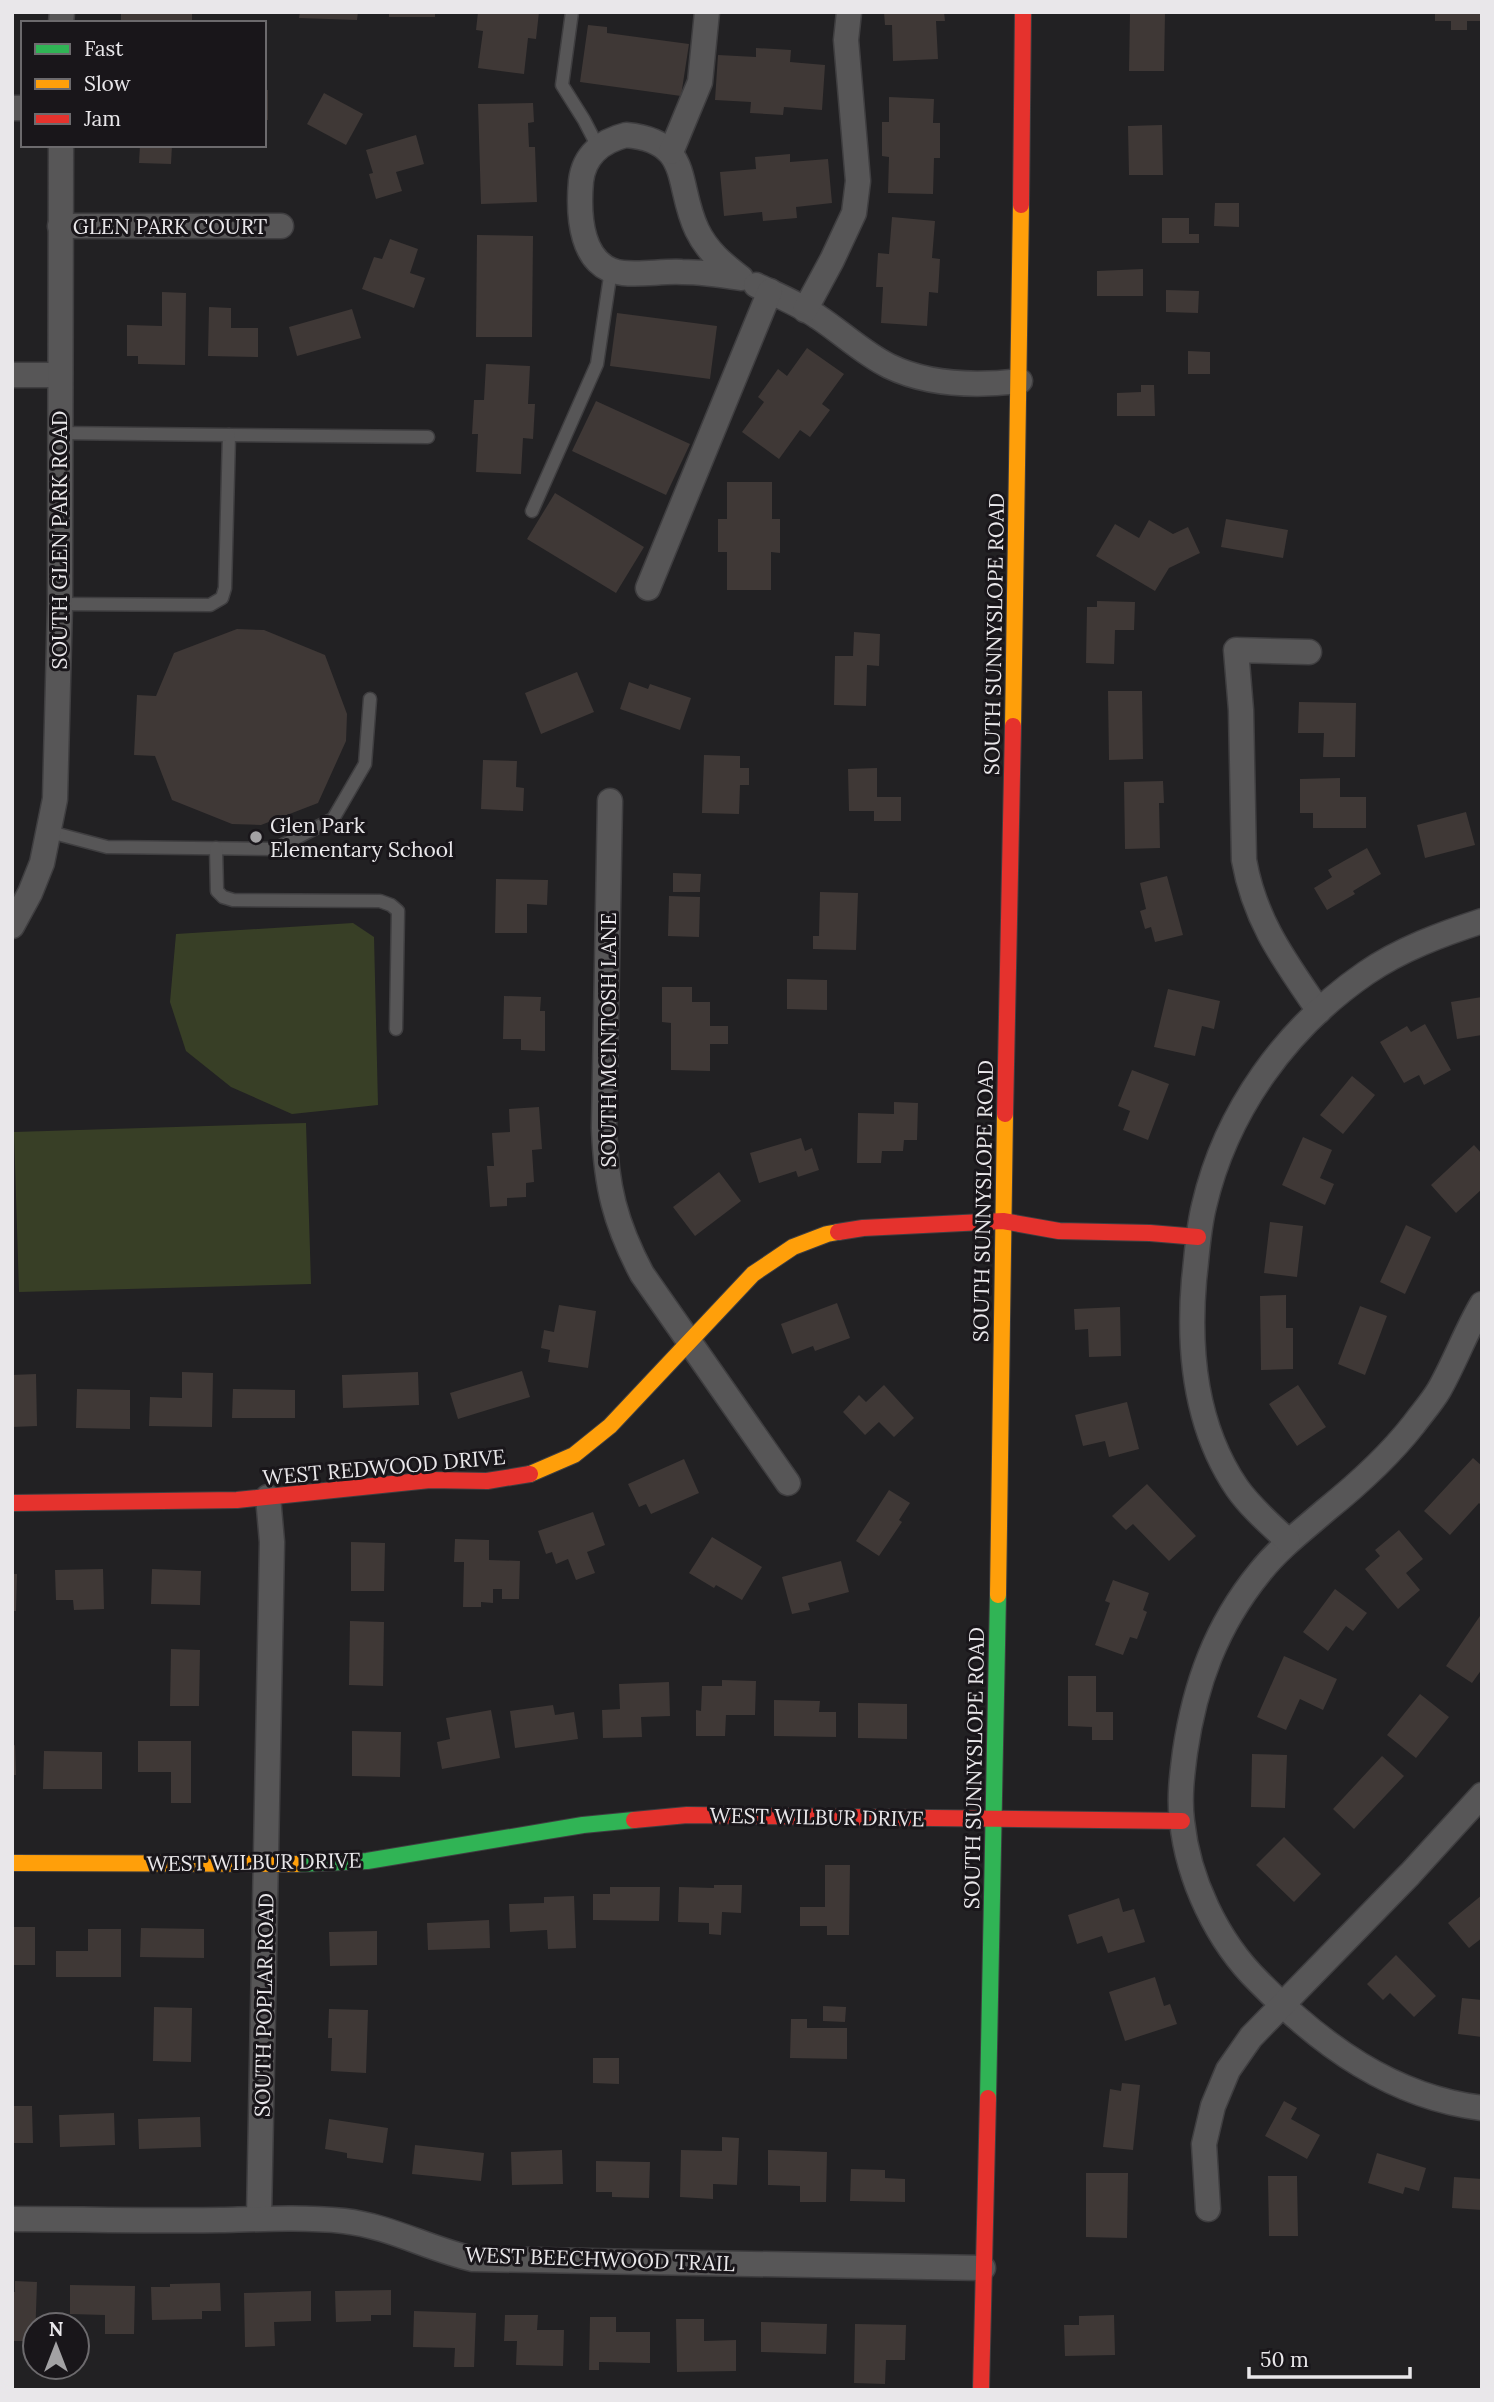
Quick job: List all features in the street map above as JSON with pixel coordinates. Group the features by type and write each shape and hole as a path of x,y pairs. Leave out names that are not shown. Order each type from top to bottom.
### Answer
{"street":[{"path":"671,152 700,82 707,12"},
{"path":"805,310 854,214 858,181 846,40 849,12"},
{"name":"SOUTH SUNNYSLOPE ROAD","path":"981,2390 995,1819 1003,1221 1020,381 1023,12"},
{"path":"741,278 682,272 621,273 611,270 592,256 582,227 581,184 587,159 598,147 626,135 642,136 659,142 678,162 696,229 712,253 741,278 805,310 888,366 921,377 998,384 1020,381"},
{"name":"SOUTH GLEN PARK ROAD","path":"12,926 42,863 55,799 60,604 61,147"},
{"name":"GLEN PARK COURT","path":"60,226 281,226"},
{"path":"648,588 770,291"},
{"path":"12,375 60,375"},
{"path":"1309,652 1236,650 1241,710 1244,860 1247,881 1261,920 1276,949 1319,1011"},
{"name":"SOUTH MCINTOSH LANE","path":"610,801 604,1101 605,1165 610,1196 623,1237 642,1274 788,1483"},
{"path":"1288,1541 1254,1509 1237,1487 1221,1459 1198,1397 1193,1357 1192,1311 1203,1207 1217,1161 1232,1126 1261,1076 1300,1027 1366,973 1446,933 1482,921"},
{"name":"WEST REDWOOD DRIVE","path":"12,1503 237,1500 430,1480 487,1481 530,1474 574,1455 610,1426 753,1274 793,1247 827,1234 863,1228 1003,1221 1059,1231 1198,1237"},
{"path":"1482,1304 1438,1390 1412,1426 1382,1460 1288,1541 1238,1602 1214,1643 1202,1674 1189,1725 1181,1783 1182,1821 1196,1880 1214,1922 1252,1976 1337,2051 1374,2074 1413,2092 1457,2105 1482,2108"},
{"name":"SOUTH POPLAR ROAD","path":"259,2218 272,1542 268,1497"},
{"path":"1208,2209 1204,2144 1213,2106 1228,2070 1251,2037 1281,2004 1410,1874 1482,1795"},
{"name":"WEST WILBUR DRIVE","path":"12,1863 265,1865 367,1861 583,1825 687,1815 1182,1821"},
{"name":"WEST BEECHWOOD TRAIL","path":"12,2219 259,2218 345,2221 380,2228 447,2253 473,2259 983,2267"}],"lane":[{"path":"572,12 562,85 598,147"},
{"path":"532,511 597,364 611,270"},
{"path":"60,433 428,438"},
{"path":"60,604 210,605 222,598 225,588 229,435"},
{"path":"50,832 107,847 275,849 334,819 365,764 370,699"},
{"path":"216,848 217,891 223,897 233,900 380,901 398,911 396,1029"}],"green space":[{"path":"353,923 374,937 378,1105 292,1114 231,1087 186,1051 170,1002 176,934"},
{"path":"306,1123 311,1284 19,1292 14,1132"}],"building":[{"path":"121,12 192,12 192,21 121,21"},
{"path":"300,12 358,12 357,20 299,18"},
{"path":"389,12 435,12 435,17 389,17"},
{"path":"478,12 539,12 536,39 528,38 524,74 478,68 483,31 476,30"},
{"path":"884,12 944,12 945,21 936,21 938,59 893,61 892,25 885,25"},
{"path":"1130,12 1165,12 1164,71 1129,71"},
{"path":"1435,12 1482,12 1482,21 1467,21 1467,30 1451,30 1451,21 1435,21"},
{"path":"588,25 607,27 607,33 689,44 681,96 580,82"},
{"path":"756,48 791,50 790,62 825,65 822,110 784,107 783,115 750,113 751,102 715,100 718,55 756,57"},
{"path":"266,90 268,90 266,120"},
{"path":"324,93 363,114 346,145 307,124"},
{"path":"889,97 934,99 933,123 940,123 940,158 934,158 933,194 888,193 889,157 882,156 882,122 889,122"},
{"path":"533,103 534,122 528,123 529,147 535,147 537,202 481,204 478,104"},
{"path":"1162,125 1163,175 1129,175 1128,126"},
{"path":"416,135 424,164 396,172 402,191 376,199 369,174 373,173 366,150"},
{"path":"140,147 172,147 171,164 139,163"},
{"path":"790,154 790,162 828,159 832,203 796,207 797,218 763,221 762,212 724,216 720,172 756,169 755,157"},
{"path":"1215,203 1239,203 1239,227 1214,226"},
{"path":"892,217 935,221 932,258 940,259 938,293 929,292 927,326 881,323 883,287 876,287 878,253 889,254"},
{"path":"1162,218 1189,218 1189,234 1199,234 1199,243 1162,243"},
{"path":"477,235 533,236 532,337 476,337"},
{"path":"390,239 418,249 410,273 425,278 414,308 362,289 374,257 382,259"},
{"path":"1143,269 1143,296 1097,296 1097,271"},
{"path":"1166,290 1199,291 1198,313 1166,312"},
{"path":"162,292 186,293 185,365 138,364 138,356 127,356 127,325 162,326"},
{"path":"209,307 231,308 231,328 258,328 258,357 208,356"},
{"path":"352,309 361,338 297,356 289,327"},
{"path":"617,313 717,326 710,379 610,366"},
{"path":"807,348 844,374 822,404 830,410 810,437 800,430 779,459 742,432 764,402 758,397 778,369 787,376"},
{"path":"1188,351 1210,352 1210,374 1188,374"},
{"path":"486,364 530,366 528,404 535,404 533,439 523,438 521,474 476,472 478,434 472,434 474,400 484,400"},
{"path":"1141,385 1154,385 1155,416 1117,416 1117,393 1141,392"},
{"path":"596,401 690,444 666,495 572,451"},
{"path":"727,482 772,482 772,519 780,519 780,553 771,552 771,590 727,590 727,552 718,552 718,519 727,519"},
{"path":"555,493 644,547 616,593 527,539"},
{"path":"1226,519 1288,530 1283,558 1221,547"},
{"path":"1149,520 1173,534 1188,527 1200,553 1169,568 1155,591 1096,556 1115,524 1139,538"},
{"path":"1097,601 1135,602 1134,630 1115,630 1114,664 1086,663 1087,607 1097,607"},
{"path":"237,629 264,630 325,655 347,714 346,741 318,803 261,825 232,824 172,800 155,756 134,755 137,695 156,696 174,653"},
{"path":"854,632 880,634 879,666 867,665 866,706 834,705 835,656 853,656"},
{"path":"577,672 594,712 541,734 525,693"},
{"path":"629,682 648,689 650,684 691,698 680,730 620,709"},
{"path":"1108,691 1142,691 1143,759 1109,760"},
{"path":"1299,702 1356,703 1355,757 1323,757 1324,733 1298,733"},
{"path":"704,755 740,756 740,768 749,768 749,785 740,785 739,814 702,813"},
{"path":"483,760 517,761 516,787 524,788 523,811 481,809"},
{"path":"877,768 877,797 901,797 901,821 874,821 874,811 849,811 848,769"},
{"path":"1340,778 1340,797 1366,797 1366,828 1313,828 1313,813 1300,813 1300,779"},
{"path":"1163,781 1164,803 1159,803 1160,848 1125,849 1124,782"},
{"path":"1466,812 1475,845 1425,858 1417,825"},
{"path":"1367,848 1381,874 1353,891 1355,894 1327,910 1314,888 1332,877 1328,870"},
{"path":"673,873 701,874 700,892 673,892"},
{"path":"1167,876 1183,935 1155,942 1151,927 1145,929 1140,911 1146,909 1140,883"},
{"path":"496,879 548,880 547,905 527,904 527,933 495,933"},
{"path":"820,892 858,893 856,950 813,949 813,936 819,936"},
{"path":"669,896 700,897 699,937 668,936"},
{"path":"787,979 827,980 827,1010 787,1009"},
{"path":"662,987 692,987 692,1002 710,1002 710,1026 728,1026 728,1044 710,1044 710,1071 671,1070 671,1023 662,1022"},
{"path":"1168,989 1220,1001 1214,1029 1202,1026 1195,1056 1154,1047"},
{"path":"504,996 541,997 540,1011 545,1011 545,1051 521,1050 521,1039 503,1039"},
{"path":"1482,997 1482,1035 1457,1039 1451,1002"},
{"path":"1425,1024 1451,1070 1424,1085 1419,1075 1404,1083 1380,1042 1407,1026 1411,1032"},
{"path":"1132,1070 1169,1084 1148,1140 1123,1130 1130,1111 1118,1106"},
{"path":"1352,1076 1375,1095 1343,1134 1320,1115"},
{"path":"894,1102 918,1103 917,1140 904,1140 903,1151 882,1151 881,1163 857,1163 858,1113 894,1114"},
{"path":"539,1107 542,1149 532,1150 534,1182 526,1183 526,1197 507,1198 507,1206 490,1207 487,1166 494,1166 492,1133 510,1132 509,1109"},
{"path":"1303,1137 1332,1150 1320,1178 1334,1184 1325,1205 1282,1185"},
{"path":"801,1138 805,1151 812,1148 819,1170 798,1177 796,1171 759,1183 750,1153"},
{"path":"1474,1145 1482,1154 1482,1189 1456,1213 1431,1185"},
{"path":"719,1172 741,1201 695,1236 673,1207"},
{"path":"1270,1222 1303,1226 1297,1277 1264,1273"},
{"path":"1406,1225 1431,1237 1405,1294 1380,1282"},
{"path":"1286,1295 1286,1328 1293,1328 1293,1369 1261,1370 1260,1296"},
{"path":"837,1303 850,1338 815,1351 813,1346 792,1354 781,1324"},
{"path":"559,1305 596,1311 588,1368 548,1362 550,1350 541,1348 544,1330 554,1332"},
{"path":"1360,1306 1387,1316 1365,1375 1338,1364"},
{"path":"1120,1307 1121,1356 1089,1357 1088,1329 1075,1330 1074,1309"},
{"path":"522,1371 530,1397 458,1419 450,1393"},
{"path":"182,1372 213,1373 212,1427 149,1426 150,1397 182,1398"},
{"path":"418,1372 419,1405 343,1408 342,1375"},
{"path":"36,1374 37,1426 12,1427 12,1375"},
{"path":"884,1385 914,1418 894,1437 879,1422 865,1435 843,1412 859,1395 866,1402"},
{"path":"1298,1385 1326,1427 1297,1446 1269,1404"},
{"path":"77,1389 130,1390 130,1429 76,1428"},
{"path":"233,1389 295,1390 295,1418 232,1418"},
{"path":"1127,1402 1139,1449 1109,1457 1105,1441 1083,1446 1075,1415"},
{"path":"1473,1458 1482,1466 1482,1506 1479,1503 1450,1535 1424,1511"},
{"path":"684,1459 699,1493 651,1514 646,1504 639,1507 628,1484"},
{"path":"1147,1484 1196,1536 1169,1561 1133,1524 1126,1530 1112,1516"},
{"path":"889,1490 910,1503 899,1520 902,1522 879,1556 856,1541"},
{"path":"593,1512 605,1545 587,1552 595,1573 576,1580 568,1559 556,1564 552,1552 546,1554 538,1531"},
{"path":"1399,1530 1423,1559 1406,1573 1420,1590 1398,1609 1365,1569 1380,1556 1375,1550"},
{"path":"712,1537 762,1567 742,1600 689,1573"},
{"path":"455,1539 489,1540 489,1560 520,1561 519,1599 502,1599 502,1589 493,1589 493,1603 481,1602 481,1607 463,1607 464,1562 454,1562"},
{"path":"351,1542 385,1543 384,1591 351,1591"},
{"path":"841,1561 849,1592 808,1603 810,1610 792,1614 782,1577"},
{"path":"103,1569 104,1609 74,1610 73,1600 56,1600 55,1570"},
{"path":"152,1569 201,1571 200,1605 151,1604"},
{"path":"12,1574 17,1574 16,1611 12,1611"},
{"path":"1113,1580 1149,1593 1143,1610 1147,1612 1137,1639 1130,1637 1123,1655 1095,1645 1110,1603 1105,1601"},
{"path":"1335,1589 1367,1613 1353,1631 1346,1626 1328,1651 1303,1632"},
{"path":"1482,1613 1482,1669 1472,1683 1446,1666"},
{"path":"350,1621 384,1622 383,1686 349,1685"},
{"path":"171,1649 200,1650 199,1706 170,1706"},
{"path":"1284,1656 1337,1679 1323,1710 1300,1699 1286,1730 1257,1717"},
{"path":"1068,1676 1096,1676 1096,1712 1113,1712 1113,1740 1092,1740 1092,1727 1068,1726"},
{"path":"722,1680 756,1681 755,1715 726,1715 725,1736 696,1736 696,1710 701,1711 702,1686 722,1686"},
{"path":"669,1682 670,1716 641,1717 642,1737 603,1738 602,1710 620,1709 619,1684"},
{"path":"1420,1694 1449,1717 1416,1758 1387,1735"},
{"path":"774,1700 820,1701 819,1712 836,1712 836,1737 774,1736"},
{"path":"858,1703 907,1704 907,1739 858,1738"},
{"path":"553,1705 555,1715 574,1712 578,1739 515,1748 510,1711"},
{"path":"491,1710 500,1758 442,1769 437,1742 450,1739 446,1718"},
{"path":"352,1731 401,1732 400,1777 352,1776"},
{"path":"138,1741 191,1741 191,1803 171,1803 171,1772 138,1772"},
{"path":"15,1745 16,1775 12,1775 12,1746"},
{"path":"44,1751 102,1752 102,1789 43,1789"},
{"path":"1252,1754 1287,1755 1285,1808 1251,1807"},
{"path":"1382,1756 1404,1776 1354,1829 1333,1809"},
{"path":"1284,1837 1321,1874 1294,1902 1256,1865"},
{"path":"825,1865 850,1865 849,1935 827,1935 827,1926 800,1926 800,1907 825,1907"},
{"path":"714,1885 742,1885 741,1913 722,1912 721,1935 709,1934 709,1923 678,1922 679,1887 714,1888"},
{"path":"610,1887 660,1887 659,1921 593,1920 593,1894 610,1894"},
{"path":"1482,1895 1482,1938 1469,1948 1448,1923"},
{"path":"574,1896 576,1948 548,1949 547,1930 510,1932 509,1904 544,1903 544,1897"},
{"path":"1119,1898 1123,1912 1134,1909 1145,1942 1108,1953 1102,1936 1077,1944 1068,1915"},
{"path":"489,1920 490,1948 428,1950 427,1923"},
{"path":"12,1927 35,1927 35,1965 12,1965"},
{"path":"141,1928 204,1929 204,1958 140,1957"},
{"path":"88,1929 121,1929 121,1977 56,1977 56,1951 88,1951"},
{"path":"377,1931 377,1965 330,1966 329,1932"},
{"path":"1396,1955 1436,1996 1414,2017 1390,1993 1383,2000 1367,1984"},
{"path":"1155,1977 1164,2006 1170,2004 1177,2024 1125,2041 1109,1992"},
{"path":"1462,1998 1482,2000 1482,2037 1458,2034"},
{"path":"823,2006 846,2007 845,2022 823,2021"},
{"path":"154,2007 192,2008 191,2062 153,2061"},
{"path":"329,2009 368,2010 366,2073 331,2071"},
{"path":"791,2019 807,2019 807,2028 847,2028 847,2059 790,2058"},
{"path":"593,2058 619,2058 619,2084 593,2083"},
{"path":"1122,2083 1140,2085 1133,2150 1103,2147 1110,2089 1121,2091"},
{"path":"1284,2101 1297,2108 1291,2119 1320,2135 1307,2159 1265,2136"},
{"path":"12,2106 32,2106 33,2143 12,2143"},
{"path":"114,2113 115,2145 60,2147 59,2115"},
{"path":"200,2117 201,2147 139,2149 138,2119"},
{"path":"329,2119 388,2128 383,2163 347,2158 347,2153 325,2149"},
{"path":"722,2137 739,2138 737,2185 713,2184 713,2199 680,2197 681,2150 722,2151"},
{"path":"415,2145 484,2153 481,2181 412,2174"},
{"path":"562,2150 563,2184 512,2185 511,2152"},
{"path":"768,2150 827,2152 826,2202 800,2202 800,2186 768,2185"},
{"path":"1377,2153 1426,2168 1419,2191 1405,2187 1403,2194 1368,2183"},
{"path":"596,2161 650,2162 649,2198 612,2197 612,2192 596,2192"},
{"path":"851,2169 885,2170 885,2178 905,2179 905,2202 850,2201"},
{"path":"1086,2173 1128,2173 1127,2238 1086,2237"},
{"path":"1268,2176 1297,2176 1298,2236 1269,2236"},
{"path":"1454,2177 1482,2179 1482,2210 1452,2208"},
{"path":"15,2281 37,2282 36,2311 21,2311 21,2341 12,2341 12,2292 15,2292"},
{"path":"220,2283 221,2311 202,2311 202,2319 152,2320 151,2287"},
{"path":"70,2285 135,2286 134,2334 105,2334 105,2315 91,2315 91,2311 70,2311"},
{"path":"391,2290 391,2315 371,2315 371,2321 336,2322 335,2291"},
{"path":"311,2291 311,2321 274,2322 275,2346 245,2347 244,2293"},
{"path":"414,2311 476,2313 474,2367 454,2367 455,2348 413,2347"},
{"path":"505,2315 538,2315 537,2330 564,2330 563,2366 516,2365 517,2341 504,2341"},
{"path":"1114,2315 1115,2355 1065,2356 1064,2325 1079,2325 1079,2316"},
{"path":"590,2317 616,2317 616,2332 650,2332 650,2363 599,2362 599,2370 589,2370"},
{"path":"676,2319 704,2319 704,2341 736,2340 736,2371 677,2372"},
{"path":"761,2322 827,2324 826,2354 761,2352"},
{"path":"855,2324 906,2325 905,2360 886,2360 885,2384 854,2383"}],"traffic: fast":[{"path":"988,2098 998,1595"},
{"path":"297,1864 367,1861 583,1825 634,1820"}],"traffic: slow":[{"path":"1013,726 1021,205"},
{"path":"998,1595 1005,1114"},
{"path":"530,1474 574,1455 610,1426 753,1274 793,1247 838,1232"},
{"path":"12,1863 297,1864"}],"traffic: jam":[{"path":"1021,205 1023,12"},
{"path":"1005,1114 1013,726"},
{"path":"838,1232 863,1228 1003,1221 1059,1231 1198,1237"},
{"path":"12,1503 237,1500 430,1480 487,1481 530,1474"},
{"path":"634,1820 687,1815 1182,1821"},
{"path":"981,2390 988,2098"}],"place":[{"name":"Glen Park Elementary School","path":"256,837"}]}
